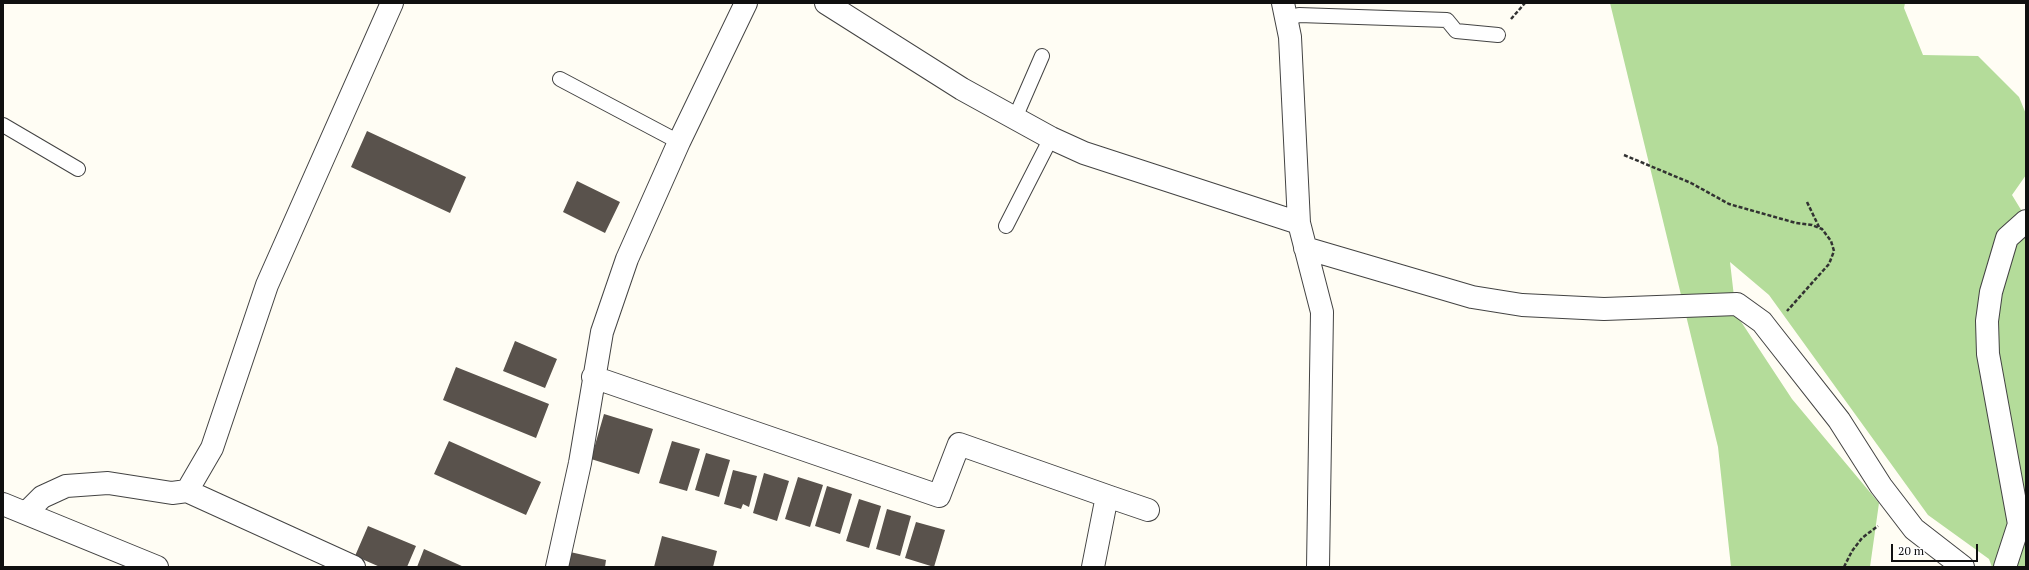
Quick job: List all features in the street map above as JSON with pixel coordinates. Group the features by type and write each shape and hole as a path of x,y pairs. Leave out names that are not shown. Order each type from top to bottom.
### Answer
{"street":[{"path":"187,490 212,448 267,285 392,3"},
{"path":"557,567 580,463 593,377 602,332 626,259 679,142 746,3"},
{"path":"826,3 962,89 1051,138 1084,153 1299,223"},
{"path":"1284,11 1290,37 1299,223 1322,312 1318,567"},
{"path":"2005,567 2019,524 1988,354 1987,321 1990,292 2008,238 2026,221"},
{"path":"1305,248 1472,297 1522,305 1604,309 1737,304 1762,322 1769,330 1839,420 1881,486 1914,529 1963,567"},
{"path":"593,377 939,496 959,444 1148,510"},
{"path":"26,513 42,497 66,486 108,483 172,493 187,490 354,567"},
{"path":"1093,567 1107,496"},
{"path":"3,504 157,567"}],"lane":[{"path":"1284,11 1299,15 1447,20 1456,31 1498,35"},
{"path":"1015,118 1042,56"},
{"path":"560,79 679,142"},
{"path":"3,125 78,169"},
{"path":"1006,226 1051,138"}],"path":[{"path":"1624,155 1691,183 1729,204 1819,228"},
{"path":"1769,330 1829,264 1834,251 1831,241 1819,228 1807,202"},
{"path":"1844,567 1852,551 1862,538 1880,524 1905,517"}],"green space":[{"path":"1610,3 1905,3 1904,8 1923,55 1978,56 2019,97 2026,114 2026,175 2012,195 2026,218 2026,567 1992,567 1989,559 1928,515 1769,295 1730,262 1736,314 1792,399 1879,503 1870,567 1731,567 1718,447"}],"building":[{"path":"367,131 466,177 450,213 351,167"},
{"path":"577,181 620,202 605,233 563,212"},
{"path":"515,341 557,359 545,388 503,371"},
{"path":"456,367 549,404 536,438 443,400"},
{"path":"604,414 653,429 639,474 591,459"},
{"path":"449,441 541,482 526,515 434,474"},
{"path":"672,441 700,449 687,491 659,483"},
{"path":"706,453 730,460 719,497 695,490"},
{"path":"733,470 757,476 749,507 743,504 741,509 724,504"},
{"path":"764,473 789,481 777,521 753,513"},
{"path":"798,477 823,485 810,527 785,519"},
{"path":"827,486 852,494 840,534 815,526"},
{"path":"859,499 881,506 869,548 846,541"},
{"path":"887,509 911,516 900,556 876,549"},
{"path":"916,522 945,530 934,567 905,558"},
{"path":"368,526 416,546 407,567 380,567 355,556"},
{"path":"662,536 717,551 713,567 654,567"},
{"path":"424,549 464,567 417,567"},
{"path":"570,552 606,560 605,567 567,567"}]}
